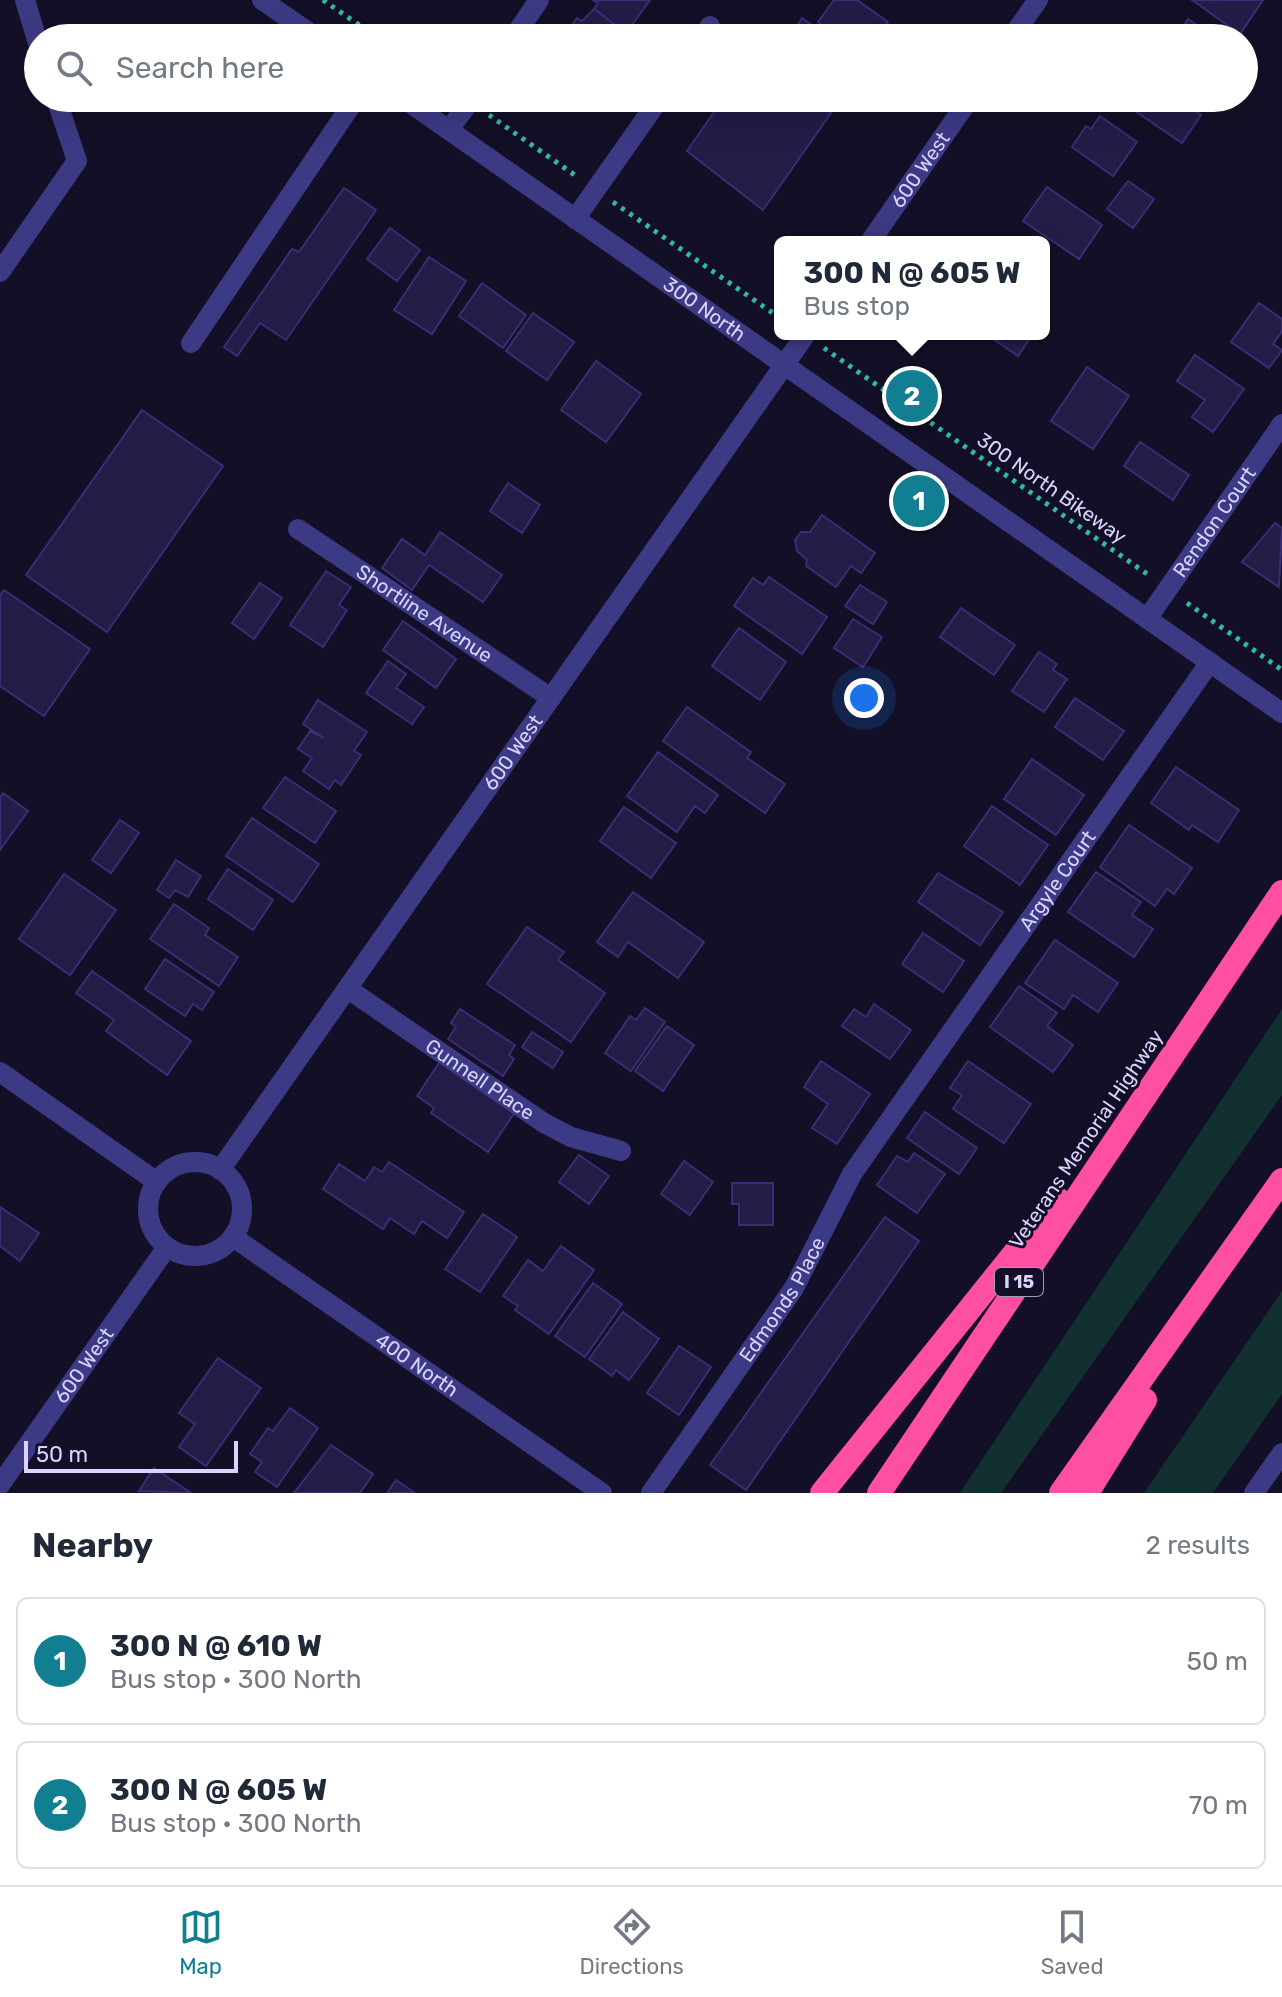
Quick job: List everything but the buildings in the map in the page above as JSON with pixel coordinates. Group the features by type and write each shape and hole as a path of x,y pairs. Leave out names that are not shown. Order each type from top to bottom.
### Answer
{"highway":[{"name":"Veterans Memorial Highway","path":"879,1493 1282,892"},
{"path":"822,1493 1159,1072"},
{"path":"1061,1493 1282,1180"},
{"path":"1087,1493 1282,1180"}],"street":[{"path":"25,0 32,24"},
{"path":"262,0 297,24"},
{"path":"523,24 539,0"},
{"path":"1021,24 1038,0"},
{"path":"0,272 77,161 61,112"},
{"path":"191,343 347,112"},
{"name":"300 North","path":"423,112 1282,713"},
{"path":"449,130 462,112"},
{"path":"575,219 650,112"},
{"name":"600 West","path":"874,236 960,112"},
{"name":"600 West","path":"220,1170 801,340"},
{"name":"Rendon Court","path":"1147,619 1282,424"},
{"name":"Shortline Avenue","path":"298,529 551,698"},
{"name":"Argyle Court","path":"903,1100 1210,662"},
{"name":"Gunnell Place","path":"348,989 544,1123 571,1137 621,1151"},
{"path":"0,1072 157,1182"},
{"name":"Edmonds Place","path":"651,1493 794,1288 842,1190 903,1100"},
{"path":"186,1163 210,1165 220,1170 230,1178 241,1201 242,1213 233,1237 214,1252 202,1255 189,1256 167,1247 158,1238 148,1216 151,1192 157,1182 175,1166 186,1163"},
{"name":"400 North","path":"233,1237 602,1493"},
{"name":"600 West","path":"0,1485 167,1247"},
{"path":"1260,1491 1282,1453"}],"path":[{"path":"323,0 358,24"},
{"path":"487,112 774,314"},
{"name":"300 North Bikeway","path":"812,340 1282,670"}],"green space":[{"path":"1282,1009 1282,1095 1001,1493 960,1493"},
{"path":"1282,1291 1282,1394 1213,1493 1144,1493"}],"place":[{"name":"300 N @ 605 W","path":"912,396"},
{"name":"300 N @ 610 W","path":"919,501"}]}
